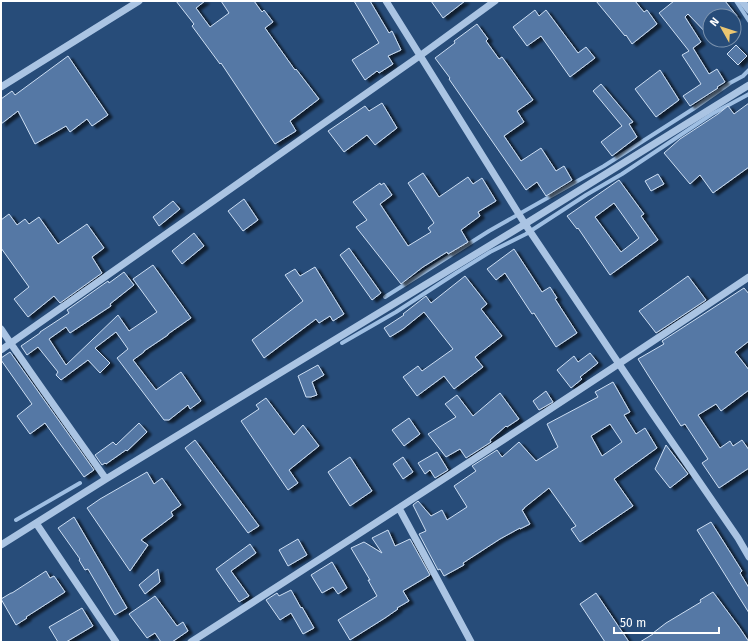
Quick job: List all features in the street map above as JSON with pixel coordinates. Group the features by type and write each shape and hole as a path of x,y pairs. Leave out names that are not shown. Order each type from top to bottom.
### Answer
{"street":[{"path":"1,87 139,1"},
{"path":"386,1 525,224 738,538 749,557"},
{"path":"1,350 421,55 495,1"},
{"path":"742,1 749,10"},
{"path":"1,545 749,85"},
{"path":"191,642 399,508 749,277"},
{"path":"1,329 29,372 75,434 106,480"},
{"path":"399,508 471,642"},
{"path":"36,523 116,642"}],"building":[{"path":"176,1 205,1 196,8 210,27 229,13 221,1 254,1 262,12 264,10 273,22 265,28 295,70 296,69 319,99 290,121 296,131 275,144 221,63 220,64 192,26 194,24"},
{"path":"354,1 370,1 389,33 392,31 401,50 388,56 393,64 379,73 377,71 365,80 352,60 379,43"},
{"path":"431,1 465,1 443,18"},
{"path":"596,1 635,1 644,12 647,10 657,24 632,44"},
{"path":"674,1 725,1 731,8 702,8 702,29 688,14 685,17 701,42 693,48 709,74 717,69 725,82 690,106 683,96 701,84 682,55 689,51 659,13"},
{"path":"535,10 539,16 546,10 578,53 586,47 595,58 570,77 541,36 527,46 513,27"},
{"path":"477,24 488,39 486,41 499,59 502,57 533,100 517,111 524,122 504,136 521,161 541,148 556,171 564,166 572,180 546,196 537,182 526,190 435,58 455,43 454,41"},
{"path":"733,48 739,48 747,56 738,65 727,54"},
{"path":"68,56 108,115 92,126 87,119 70,132 66,126 35,144 18,111 1,124 1,99 12,91 15,95"},
{"path":"660,70 679,100 656,117 635,89"},
{"path":"601,84 633,122 629,124 637,137 612,156 601,142 622,126 593,91"},
{"path":"382,103 397,128 375,145 367,135 344,152 328,131 365,106 369,111"},
{"path":"749,103 749,167 713,193 700,175 690,184 664,153 680,139 728,106 734,114"},
{"path":"423,173 439,197 468,177 473,184 482,178 496,201 478,212 480,216 461,230 468,242 448,254 447,252 423,267 401,284 356,227 367,220 353,202 380,183 381,185 384,183 392,195 380,204 408,246 431,232 428,228 434,223 408,183"},
{"path":"658,174 664,184 651,191 645,181"},
{"path":"619,180 644,214 641,216 658,240 610,275 578,228 577,229 567,216","holes":["614,203 639,238 621,252 595,217"]},
{"path":"244,199 258,220 243,231 228,211"},
{"path":"173,201 180,209 159,226 153,217"},
{"path":"9,214 17,225 25,219 29,224 39,217 58,244 87,224 104,248 92,257 102,273 60,303 54,296 28,317 14,299 29,287 1,248 1,220"},
{"path":"194,233 204,246 182,264 172,251"},
{"path":"349,248 381,293 372,300 340,255"},
{"path":"514,249 542,292 550,287 557,298 555,299 577,333 556,347 505,273 496,280 487,269"},
{"path":"153,265 191,318 133,360 156,390 181,372 201,401 190,409 188,405 169,420 164,420 117,358 128,349 116,332 95,348 110,363 100,373 88,360 61,380 56,375 58,372 38,347 27,355 21,346 69,313 67,310 108,281 109,283 124,272 134,285 110,304 111,306 70,333 66,327 49,339 66,365 118,315 129,331 157,312 133,279"},
{"path":"315,267 344,314 333,321 330,316 319,323 316,319 264,358 252,340 303,301 285,275 295,269 300,276"},
{"path":"465,276 487,304 481,309 502,336 475,357 483,367 454,389 444,376 417,396 403,377 418,366 422,371 453,349 424,312 403,329 390,337 384,328 404,315 403,314 426,296 431,303"},
{"path":"688,276 706,300 656,333 639,311"},
{"path":"744,288 749,294 749,341 735,352 749,370 749,390 721,411 716,404 698,415 720,448 730,441 733,446 742,440 749,450 749,468 719,488 702,463 708,459 685,424 681,426 638,359 664,344 662,341"},
{"path":"10,352 94,470 84,477 45,423 30,434 17,416 32,404 1,360 1,358"},
{"path":"590,353 598,363 580,377 582,379 571,388 557,370 574,356 578,362"},
{"path":"318,365 324,375 312,382 317,395 306,397 298,376"},
{"path":"613,382 630,412 624,415 636,434 645,428 657,448 614,479 633,506 580,542 571,529 576,526 549,488 522,510 530,524 500,539 463,563 464,565 444,576 440,569 438,570 419,534 426,531 413,505 418,501 431,516 442,510 447,520 467,507 454,486 476,471 472,466 497,450 502,457 519,442 536,461 558,447 547,424 598,397 595,392","holes":["610,424 622,442 602,456 591,436"]},
{"path":"546,391 553,402 539,410 533,401"},
{"path":"500,393 519,419 507,427 506,426 490,440 491,442 466,458 460,449 446,457 428,434 456,417 445,404 457,395 473,416"},
{"path":"266,398 294,435 303,425 319,446 289,470 298,483 288,490 241,421 259,409 256,405"},
{"path":"409,418 420,434 404,446 392,430"},
{"path":"139,423 147,432 127,451 126,450 106,464 105,463 102,465 95,455 113,442 116,445"},
{"path":"195,440 259,526 248,533 185,448"},
{"path":"666,445 688,474 670,488 655,469"},
{"path":"437,452 448,470 435,478 430,470 425,474 418,463"},
{"path":"350,457 372,491 350,506 328,472"},
{"path":"403,457 413,472 403,479 393,464"},
{"path":"147,472 154,484 162,478 181,505 171,512 173,516 141,540 148,545 130,571 87,508"},
{"path":"74,517 127,608 115,615 88,569 85,570 79,560 80,559 58,528"},
{"path":"711,522 742,571 740,573 749,588 749,613 697,530"},
{"path":"388,530 395,546 410,539 430,575 403,591 409,601 350,640 338,620 377,596 368,580 370,580 351,548 364,542 382,553 372,538"},
{"path":"298,539 307,555 288,566 279,550"},
{"path":"250,544 256,553 231,571 249,596 239,602 216,569"},
{"path":"332,562 347,588 338,594 333,587 322,593 311,575"},
{"path":"158,569 160,582 145,594 139,585"},
{"path":"46,571 50,578 54,576 65,592 16,625 1,599"},
{"path":"291,590 314,628 303,634 291,613 280,620 266,600 277,593 279,596"},
{"path":"713,592 749,642 640,642 653,634 666,623 701,602 700,600"},
{"path":"596,593 629,642 605,642 580,604"},
{"path":"155,596 177,626 183,622 188,631 172,642 161,642 155,633 147,638 129,614"},
{"path":"82,608 93,626 66,642 58,642 49,627"}],"waterway":[{"path":"736,1 749,21"},
{"path":"385,297 489,231 604,166 743,76 749,70"},
{"path":"342,343 396,312 490,252 526,234 586,195 622,174 712,114 749,94"},
{"path":"16,520 80,483"}]}
